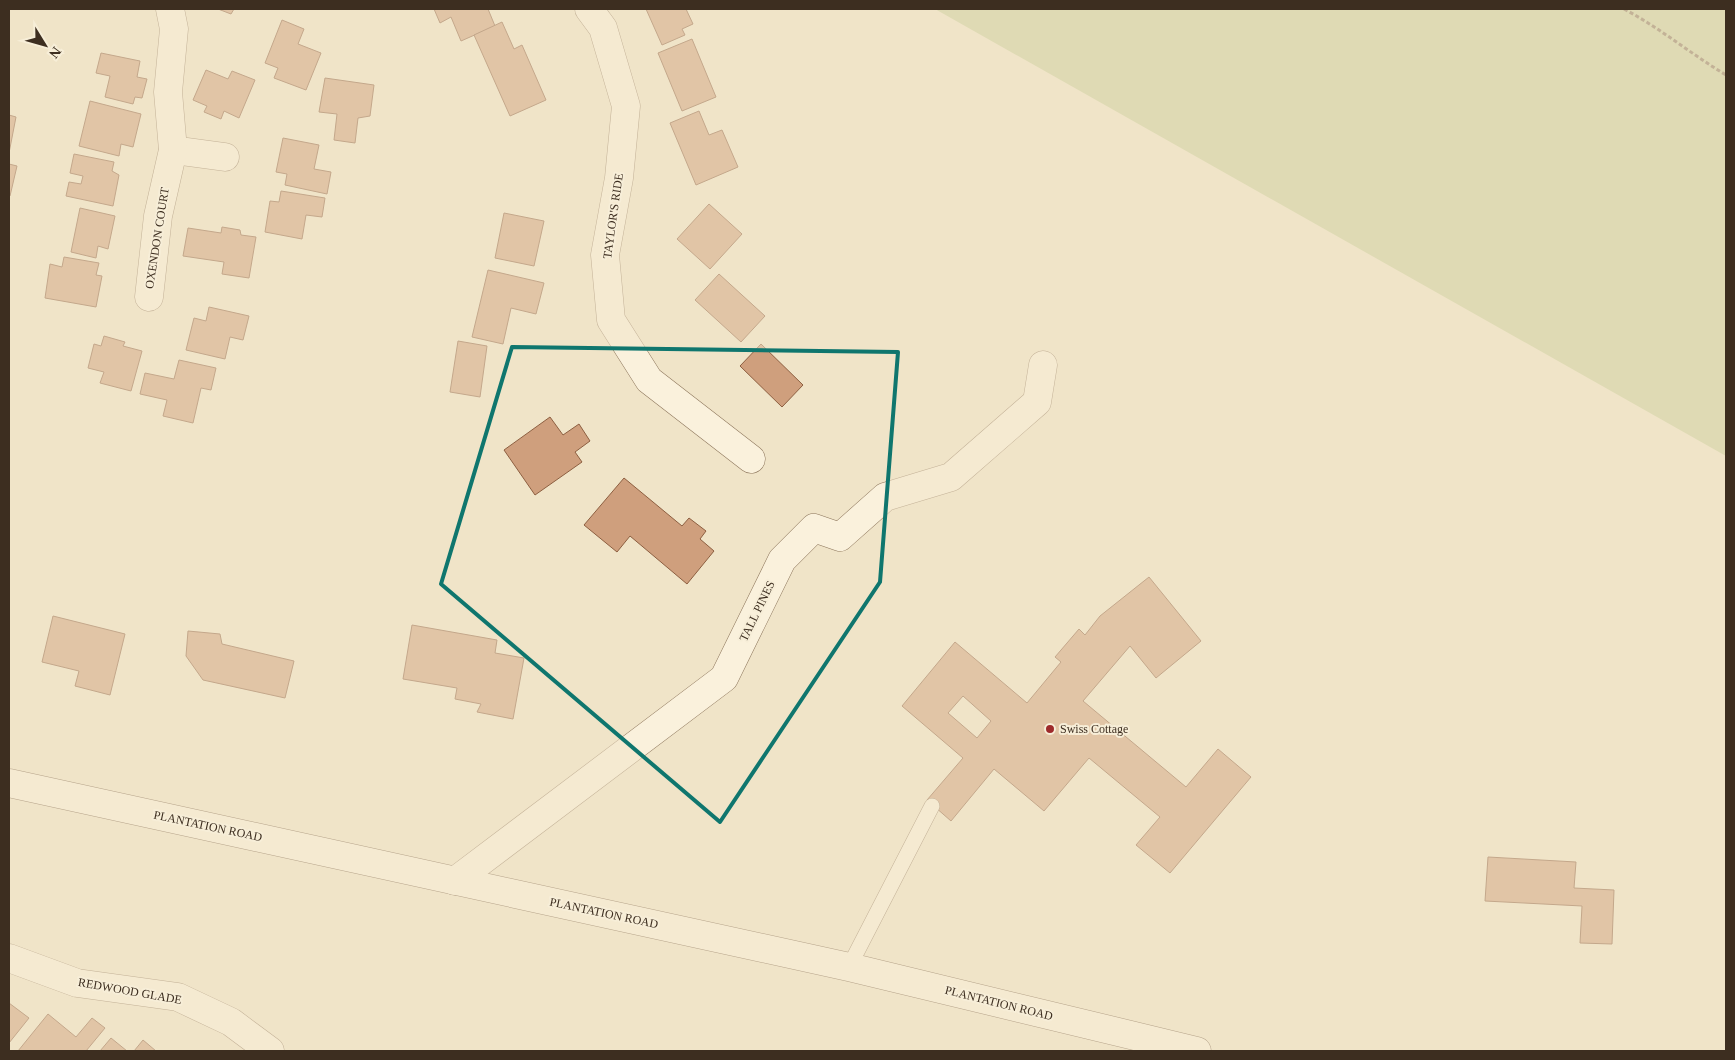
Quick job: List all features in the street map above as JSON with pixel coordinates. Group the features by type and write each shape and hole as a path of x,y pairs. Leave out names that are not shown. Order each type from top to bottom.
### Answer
{"street":[{"name":"OXENDON COURT","path":"148,297 158,216 173,150 168,92 174,29 170,9"},
{"name":"TAYLOR'S RIDE","path":"589,9 603,28 626,106 619,178 605,255 611,320 649,380 751,459"},
{"path":"173,150 225,157"},
{"name":"TALL PINES","path":"455,881 724,678 782,560 814,528 840,537 886,497 951,477 1037,402 1042,365"},
{"name":"PLANTATION ROAD","path":"9,783 849,967 1197,1051"},
{"name":"REDWOOD GLADE","path":"9,958 78,983 178,997 232,1022 270,1051"}],"lane":[{"path":"849,967 932,806"}],"path":[{"path":"1624,9 1648,21 1701,60 1726,74"}],"highlighted area":[{"path":"512,347 898,352 880,582 720,822 441,584"}],"green space":[{"path":"935,9 1726,9 1726,456"}],"building":[{"path":"218,9 234,9 231,14"},
{"path":"434,9 488,9 495,26 461,41 451,17 440,23"},
{"path":"646,9 686,9 693,24 682,29 685,35 662,45"},
{"path":"282,20 304,29 298,44 321,53 306,90 274,78 278,68 265,63"},
{"path":"502,22 514,49 522,45 546,100 510,116 474,35"},
{"path":"692,39 716,97 682,111 658,53"},
{"path":"101,53 140,61 137,77 147,79 142,98 135,97 133,104 105,97 110,76 96,73"},
{"path":"206,70 228,79 232,71 255,80 239,118 224,111 221,119 204,112 207,106 193,100"},
{"path":"325,78 374,85 370,116 358,118 355,143 334,140 337,114 319,112"},
{"path":"90,101 141,114 133,147 121,144 119,156 79,146"},
{"path":"699,111 709,135 722,130 738,167 696,185 670,123"},
{"path":"9,115 16,117 9,153"},
{"path":"283,138 319,145 314,169 331,172 327,194 285,185 287,174 276,172"},
{"path":"74,154 114,162 112,171 119,175 113,206 66,196 69,182 81,184 83,176 70,173"},
{"path":"9,164 17,166 10,196 9,196"},
{"path":"281,191 325,198 322,217 306,215 302,239 265,232 270,201 279,202"},
{"path":"709,204 742,234 710,269 677,239"},
{"path":"80,208 115,216 108,249 98,246 96,258 71,252"},
{"path":"504,213 544,221 534,266 495,258"},
{"path":"222,227 240,230 241,235 256,237 249,278 222,274 224,262 183,256 188,228 221,233"},
{"path":"64,257 99,263 96,275 102,276 96,307 45,298 50,264 62,267"},
{"path":"488,270 544,283 536,314 511,308 503,344 472,337"},
{"path":"719,274 765,316 741,342 695,300"},
{"path":"209,307 249,316 243,340 230,337 225,359 186,350 194,318 206,321"},
{"path":"104,336 125,342 123,346 142,351 131,391 100,383 104,372 88,368 94,344 101,346"},
{"path":"458,341 487,346 480,397 450,392"},
{"path":"761,344 803,385 782,407 740,366"},
{"path":"179,360 216,368 211,390 201,388 193,423 163,416 167,400 140,394 145,373 174,379"},
{"path":"550,417 563,435 579,424 590,441 575,452 582,462 535,495 504,450"},
{"path":"624,478 682,526 689,518 706,531 700,539 714,551 687,584 630,536 617,552 584,525"},
{"name":"Swiss Cottage","path":"1149,577 1201,641 1156,678 1130,646 1083,701 1186,787 1218,749 1251,777 1170,873 1136,845 1160,817 1089,758 1044,811 994,769 951,821 927,800 963,758 902,706 955,642 1027,703 1061,662 1055,657 1079,629 1085,635 1100,616","holes":["963,696 991,721 977,738 948,713"]},
{"path":"53,616 125,634 110,695 75,686 79,671 42,662"},
{"path":"412,625 497,640 495,653 524,658 513,719 477,712 481,704 455,699 457,688 403,679"},
{"path":"188,631 220,634 222,644 294,661 285,698 203,680 186,656"},
{"path":"1488,857 1576,862 1574,888 1614,890 1612,944 1580,943 1582,906 1485,901"},
{"path":"9,1003 29,1018 9,1043"},
{"path":"48,1014 76,1037 92,1018 105,1028 86,1051 18,1051"},
{"path":"111,1038 127,1051 100,1051"},
{"path":"143,1040 156,1051 134,1051"}],"place":[{"name":"Swiss Cottage","path":"1050,729"}]}
